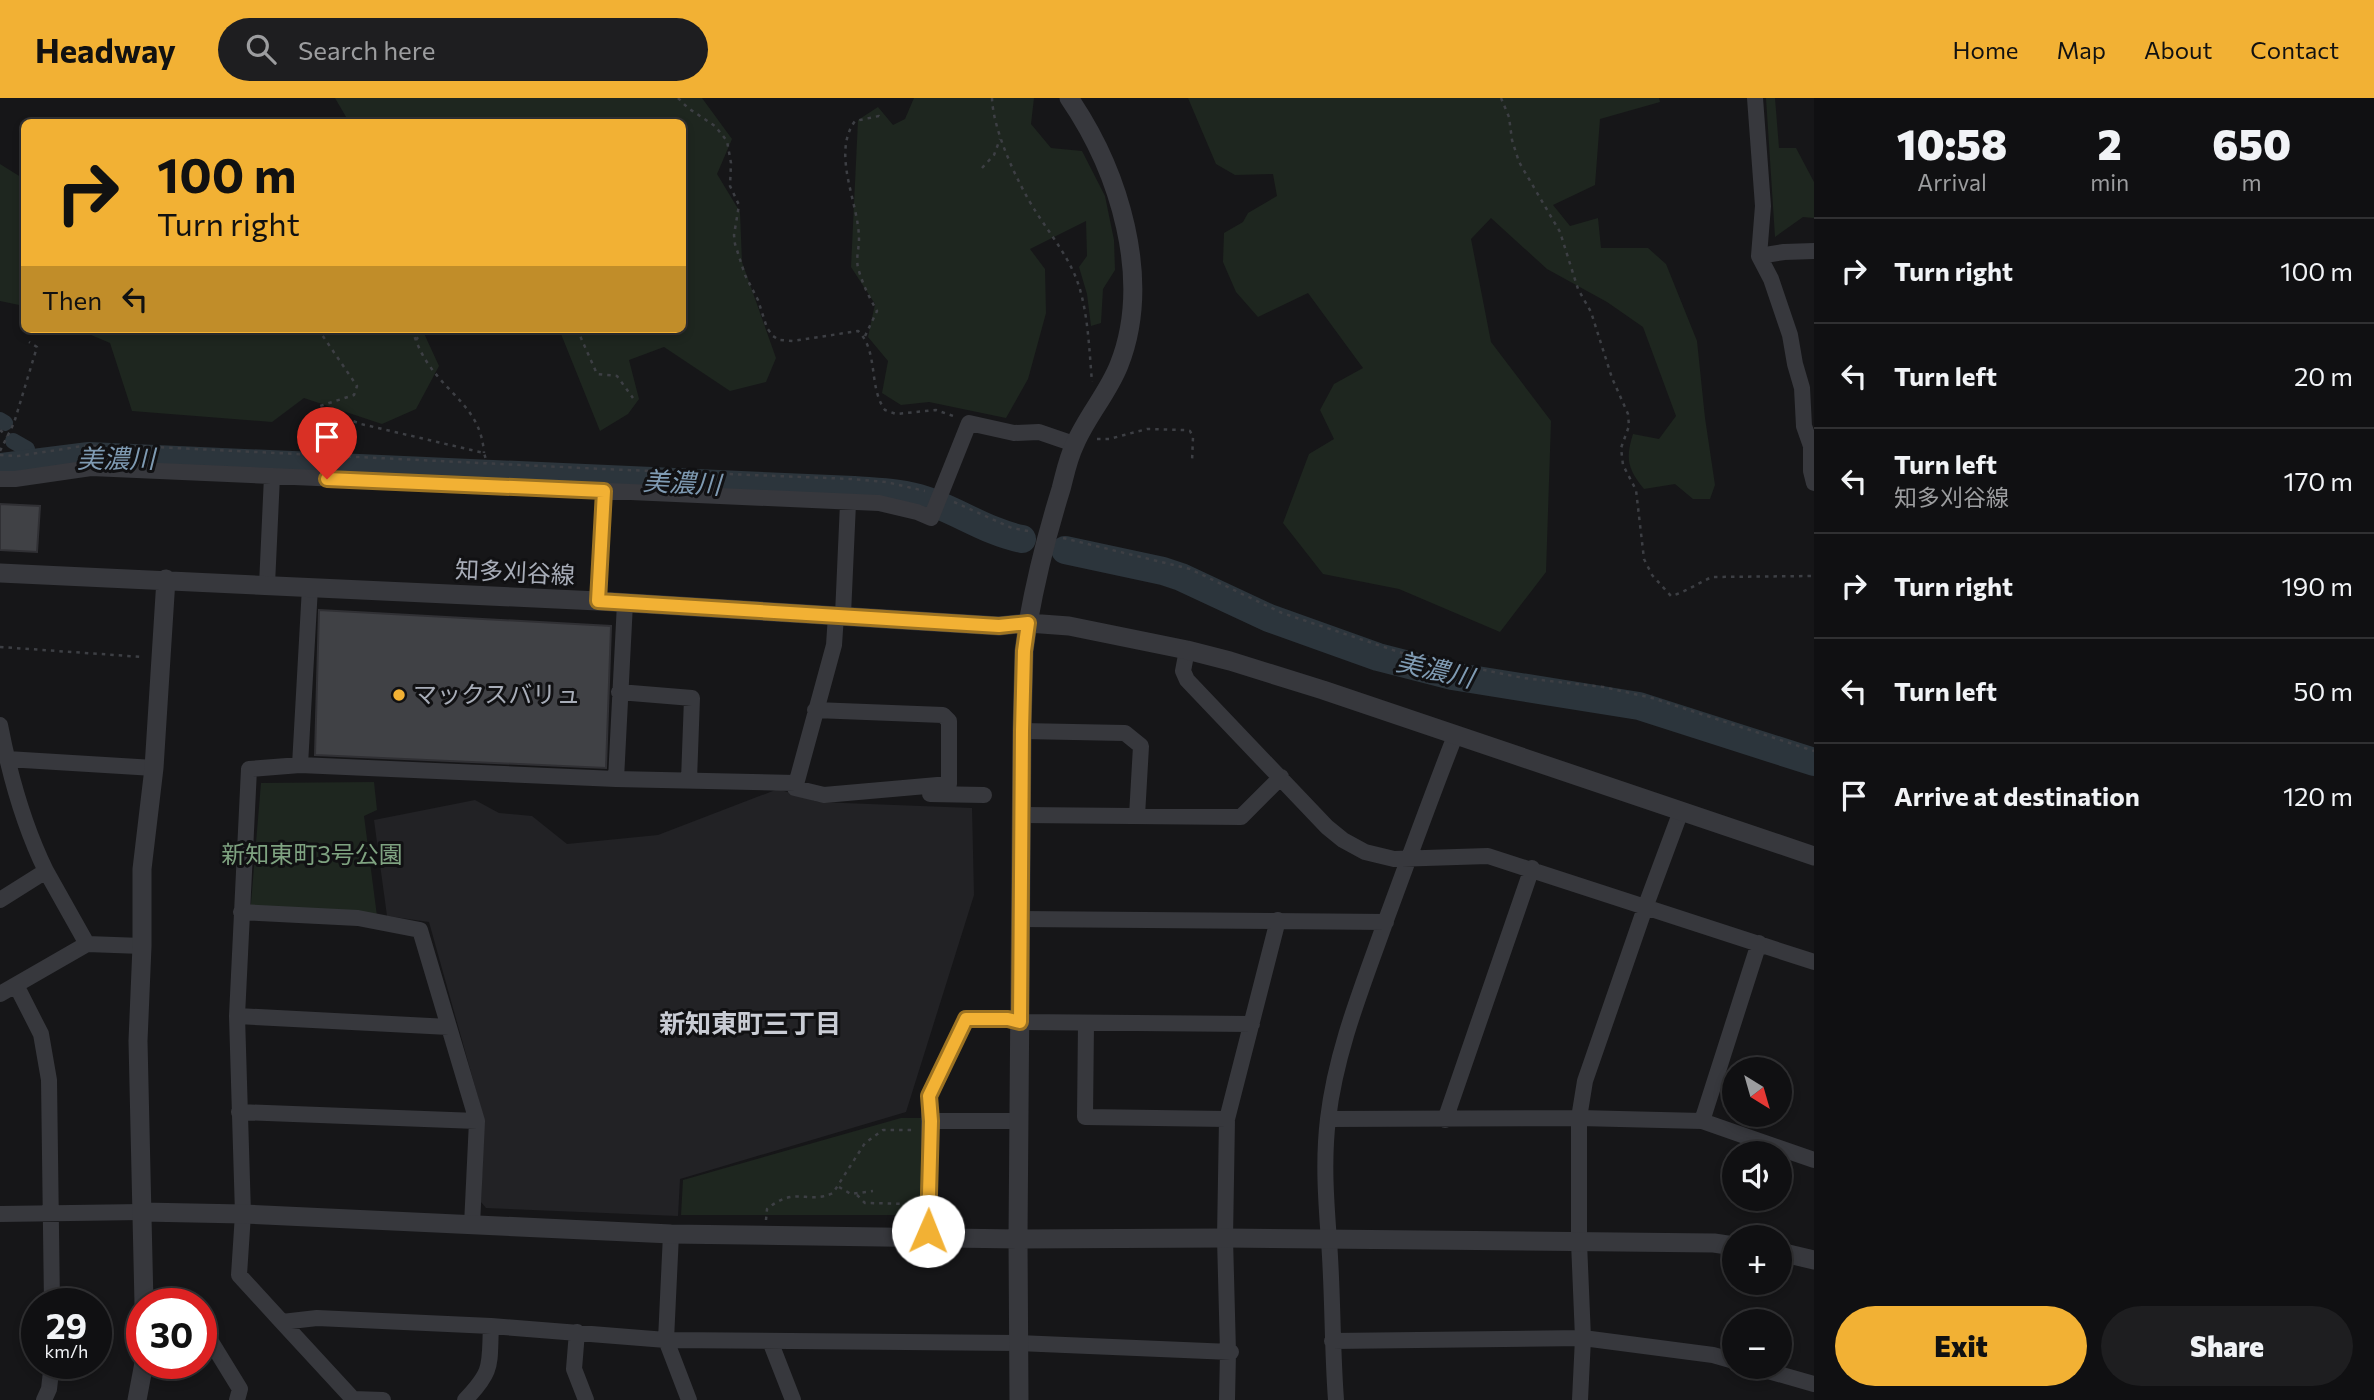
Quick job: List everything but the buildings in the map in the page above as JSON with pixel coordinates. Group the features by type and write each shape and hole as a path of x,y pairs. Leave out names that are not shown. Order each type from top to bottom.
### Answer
{"street":[{"path":"1019,1400 1020,919 1024,651 1034,585 1047,534 1078,438 1105,393 1122,357 1132,321 1133,275 1117,196 1098,145 1069,98"},
{"path":"1755,98 1763,206 1759,256 1790,335 1802,388 1804,426 1811,446 1814,483"},
{"path":"1759,256 1814,251"},
{"path":"0,479 91,468 848,503 896,506 931,518 969,423 1014,433 1039,432 1078,438"},
{"path":"267,585 272,476"},
{"path":"598,601 604,491"},
{"path":"815,710 943,715 949,721 949,784 824,795 795,788 815,710 834,645 848,503"},
{"name":"知多刈谷線","path":"0,573 598,601 999,626 1028,623 1069,626 1187,650 1279,676 1814,856"},
{"path":"144,1288 138,1041 142,869 154,768 166,579"},
{"path":"300,765 310,587"},
{"path":"616,779 625,603"},
{"path":"1187,650 1183,671 1187,680 1327,827 1343,839 1378,856 1408,859 1488,856 1646,905 1814,962"},
{"path":"619,692 692,698 689,780"},
{"path":"0,725 19,808 31,841 87,944"},
{"path":"1022,731 1125,733 1141,746 1137,816"},
{"path":"1336,1400 1325,1175 1328,1119 1336,1073 1408,859 1455,736"},
{"path":"7,759 154,768"},
{"path":"383,1400 353,1399 239,1275 243,1214 237,1016 249,769 300,765 616,779 796,783"},
{"path":"1023,815 1241,817 1281,778"},
{"path":"921,788 923,793 984,795"},
{"path":"1580,1400 1583,1338 1579,1242 1579,1118 1585,1080 1681,811"},
{"path":"1445,1120 1532,869"},
{"path":"0,900 46,871"},
{"path":"241,912 358,918 420,930 477,1121 472,1225"},
{"path":"1020,919 1386,922"},
{"path":"1227,1400 1230,1352 1225,1238 1227,1119 1278,920"},
{"path":"1702,1121 1759,943"},
{"path":"0,995 87,944 142,946"},
{"path":"16,985 41,1034 49,1080 52,1288"},
{"path":"237,1016 449,1027"},
{"path":"929,1238 929,1096 966,1019 1252,1024"},
{"path":"1086,1023 1085,1117 1227,1119"},
{"path":"239,1112 477,1121"},
{"path":"1328,1119 1579,1118 1702,1121 1814,1159"},
{"path":"931,1126 1020,1121"},
{"path":"0,1214 243,1214 671,1234 1722,1244"},
{"path":"671,1234 666,1340 689,1400"},
{"path":"1792,1255 1814,1260"},
{"path":"282,1322 317,1318 491,1326 666,1340 1018,1343 1230,1352"},
{"path":"465,1400 489,1371 491,1326"},
{"path":"577,1332 574,1370 586,1400"},
{"path":"1332,1340 1583,1338 1722,1358"},
{"path":"770,1341 793,1400"},
{"path":"217,1352 240,1389 237,1400"},
{"path":"1792,1378 1814,1384"},
{"path":"44,1400 50,1379"},
{"path":"137,1400 141,1379"}],"path":[{"path":"678,98 715,126 727,141 731,163 730,186 739,205 735,244 745,275 758,300 767,328 773,336 779,340 793,341 858,331 868,347 878,397 885,410 896,414 936,410 969,423"},
{"path":"992,98 994,122 1001,138 1034,208 1066,256 1079,285 1086,319 1092,383 1098,390"},
{"path":"1501,98 1509,117 1519,162 1560,232 1578,289 1591,312 1612,378 1628,414 1629,426 1621,448 1623,465 1636,490 1644,559 1652,575 1671,596 1712,577 1814,576"},
{"path":"864,337 877,311 858,269 859,239 847,174 847,140 855,121 879,116 882,119"},
{"path":"982,168 994,155 1001,138"},
{"path":"321,333 357,386 354,395 320,406 320,409 361,424 484,453"},
{"path":"413,333 430,367 475,418 487,463"},
{"path":"416,341 421,333"},
{"path":"579,333 597,374 617,376 633,398"},
{"path":"29,342 37,347 13,423 0,453 18,456 109,445 850,479 910,486 1012,528 1190,569 1282,613 1402,653 1512,676 1603,688 1652,698 1814,751"},
{"path":"1078,438 1100,440 1147,429 1185,430 1191,432 1193,437 1192,462"},
{"path":"0,430 7,436"},
{"path":"0,647 160,658"},
{"path":"764,1234 767,1209 782,1198 825,1197 839,1187 865,1143 883,1130 931,1126"},
{"path":"839,1187 857,1195 873,1191"},
{"path":"857,1195 865,1203 912,1205 916,1201"}],"shaded area":[{"path":"778,789 818,802 972,808 974,895 906,1112 680,1179 678,1216 486,1208 481,1202 484,1119 429,922 387,916 374,820 475,800 499,813 532,816 567,844 658,835"}],"green space":[{"path":"335,98 702,98 732,139 717,174 740,212 742,262 776,358 766,382 730,391 664,347 629,360 639,399 628,414 600,431 561,333 686,333 686,119 347,119"},
{"path":"914,98 1034,98 1031,124 1051,148 1082,151 1105,196 1114,240 1115,270 1103,289 1101,323 1091,326 1087,294 1079,267 1087,256 1086,221 1030,249 1045,269 1046,313 1028,379 1006,418 929,402 901,405 882,393 888,361 868,337 875,304 851,267 858,120 878,107 893,125 905,119"},
{"path":"1188,98 1659,98 1660,102 1600,119 1595,185 1553,205 1570,226 1598,218 1601,248 1648,248 1666,264 1697,341 1715,485 1710,499 1693,499 1675,484 1644,489 1631,469 1629,450 1633,434 1659,439 1676,416 1643,327 1607,302 1547,269 1491,218 1471,239 1491,342 1551,421 1546,572 1500,632 1399,589 1323,574 1283,523 1309,454 1334,439 1320,410 1334,384 1363,368 1308,293 1258,317 1236,292 1223,262 1224,233 1243,222 1248,213 1277,196 1273,174 1235,175 1216,164"},
{"path":"1766,98 1775,98 1779,148 1796,148 1814,182 1814,218 1803,217 1775,237"},
{"path":"0,164 21,177 21,305 0,301"},
{"path":"86,333 424,333 439,366 416,409 382,424 304,398 272,422 132,411 110,343"},
{"name":"新知東町3号公園","path":"374,782 377,810 364,816 377,916 250,915 261,783"},
{"path":"901,1118 924,1118 922,1215 681,1215 683,1180"}],"waterway":[{"path":"0,420 5,423"},
{"path":"13,441 27,449"},
{"name":"美濃川","path":"0,467 89,456 854,490 916,497 997,532 1022,539"},
{"name":"美濃川","path":"1065,550 1181,577 1269,618 1378,657 1452,676 1639,706 1814,762"}],"place":[{"name":"マックスバリュ","path":"399,695"}],"district":[{"name":"新知東町三丁目","path":"750,1024"}],"route":[{"path":"327,479 604,491 598,601 999,626 1028,623 1024,651 1022,731 1020,1022 1008,1019 966,1019 929,1096 931,1121 928,1231"}]}
